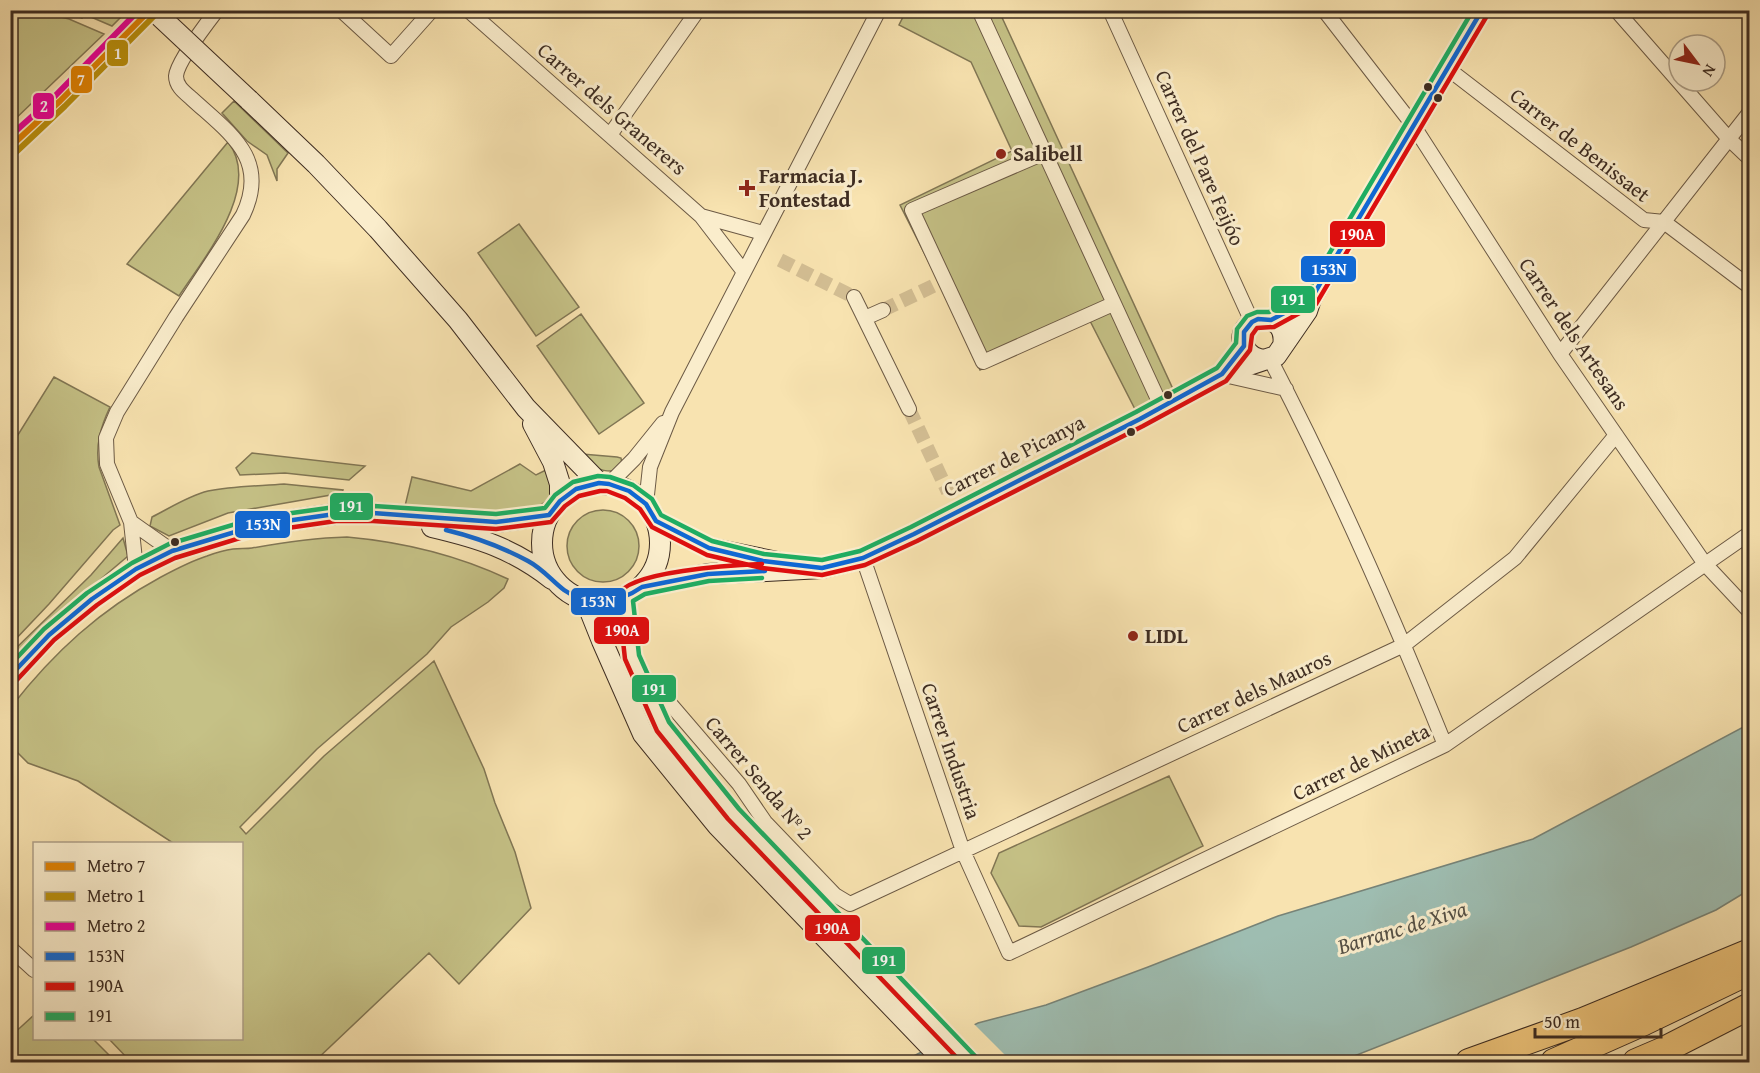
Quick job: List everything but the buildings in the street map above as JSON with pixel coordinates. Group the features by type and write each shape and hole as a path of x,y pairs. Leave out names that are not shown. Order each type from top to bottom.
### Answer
{"highway":[{"path":"1469,1062 1583,1021 1749,952"},
{"path":"1554,1062 1644,1022 1749,971"},
{"path":"1636,1062 1664,1050 1749,1005"},
{"path":"1676,1062 1749,1023"}],"street":[{"path":"153,10 316,164 378,229 458,320 526,408 604,484"},
{"path":"136,569 131,522 107,464 106,438 117,412 243,215 250,200 253,185 250,164 239,145 181,89 177,82 176,73 217,10"},
{"path":"340,10 391,56 432,10"},
{"name":"Carrer dels Granerers","path":"468,10 701,216 744,272"},
{"path":"610,135 699,10"},
{"path":"646,504 650,467 672,412 879,10"},
{"path":"979,10 1162,408"},
{"name":"Carrer del Pare Feijóo","path":"1110,10 1262,321"},
{"name":"Carrer dels Artesans","path":"1323,10 1413,125 1560,354 1705,564 1749,612"},
{"path":"1616,10 1749,159"},
{"path":"1311,299 1262,321 1244,332 1244,346 1252,357 1273,355 1307,311 1311,299 1482,11"},
{"name":"Carrer de Benissaet","path":"1447,69 1644,220 1664,222 1749,287"},
{"path":"1560,354 1749,112"},
{"path":"1044,153 912,210 939,283 983,362 1113,304"},
{"name":"Carrer dels Granerers","path":"701,216 763,233"},
{"path":"854,297 909,409"},
{"path":"865,318 883,310"},
{"path":"1262,321 1281,328 1283,333 1273,355 1286,389 1404,645 1445,745"},
{"name":"Carrer de Picanya","path":"1222,374 1244,346"},
{"name":"Carrer de Picanya","path":"634,592 708,574 822,568 863,558 1162,408 1222,374 1273,355"},
{"path":"1222,374 1286,389"},
{"path":"526,408 553,462 560,484 554,508 543,531 546,563 553,579"},
{"path":"604,484 634,459 672,412"},
{"name":"Carrer dels Mauros","path":"850,903 1404,645 1515,558 1616,435"},
{"path":"10,677 49,635 92,599 136,569 172,551 258,525 335,514 373,513 496,522 554,508 576,489 604,484 629,491 646,504 656,521 660,548 652,573 634,592 612,602 596,603 586,601 564,590 532,563 508,550 467,535 373,513"},
{"name":"Carrer de Picanya","path":"656,521 709,548 763,561 822,568"},
{"path":"131,522 172,551"},
{"path":"1705,564 1749,533"},
{"name":"Carrer Industria","path":"863,558 963,851 1009,953"},
{"name":"Carrer de Mineta","path":"1009,953 1445,745 1705,564"},
{"path":"634,592 632,657 663,726 733,814 903,1006 945,1062"},
{"path":"586,601 643,734 717,825 903,1006 971,1062"},
{"name":"Carrer Senda Nº 2","path":"640,675 666,699 739,784 765,822 835,895 850,903"},
{"path":"10,948 33,969"}],"shaded area":[{"path":"34,10 69,19 104,34 11,123 11,11"},
{"path":"127,10 112,26 84,14 82,18 60,11"},
{"path":"906,11 999,11 1178,400 1140,419 1089,319 980,370 900,205 1012,151 971,62 899,25"},
{"path":"234,101 288,153 277,169 277,181 267,155 247,141 222,113"},
{"path":"228,142 237,160 239,180 234,200 215,242 179,296 127,264"},
{"path":"519,224 579,307 536,336 478,253"},
{"path":"581,314 644,403 599,434 537,346"},
{"path":"54,377 110,407 100,436 98,459 120,525 11,644 11,446"},
{"path":"252,453 365,466 349,480 285,473 240,475 236,468"},
{"path":"582,454 621,458 622,464 614,471 603,470 596,467"},
{"path":"520,464 536,475 550,468 551,495 539,506 530,509 477,513 405,506 412,477 471,491"},
{"path":"284,484 343,490 342,493 228,513 169,536 150,526 152,517 201,493 227,488"},
{"path":"603,510 623,516 633,526 639,546 633,566 623,576 603,582 583,576 573,566 567,546 573,526 583,516"},
{"path":"347,537 389,542 449,556 508,579 504,588 451,627 427,654 317,749 240,827 246,834 324,756 434,661 484,769 515,852 531,908 459,984 429,953 314,1062 131,1062 110,1040 243,1040 243,842 171,842 78,781 28,763 11,746 11,707 44,668 79,634 118,604 161,577 201,558 230,549"},
{"path":"123,538 128,556 69,606 11,662 11,653 91,575"},
{"path":"1169,776 1203,846 1041,927 1019,926 991,873 999,853"},
{"path":"33,1016 33,1040 94,1040 116,1062 11,1062 11,1036"}],"water":[{"name":"Barranc de Xiva","path":"1749,724 1749,890 1716,910 1631,947 1339,1062 902,1062 978,1023 1046,1005 1278,916 1533,839"}],"pier":[{"path":"973,1023 1012,1062 932,1062 920,1050"}],"tunnel":[{"path":"780,260 854,297"},
{"path":"883,310 933,286"},
{"path":"909,409 948,492"}],"railway":[{"path":"130,19 139,10"}],"metro line":[{"name":"2","path":"10,136 55,96 139,10"},
{"name":"7","path":"10,147 60,101 150,10"},
{"name":"1","path":"15,153 155,15"}],"transit line":[{"name":"191","path":"10,665 44,629 87,593 132,563 169,544 256,518 335,507 374,506 496,514 545,508 555,495 573,482 598,476 610,477 633,485 652,499 661,515 712,541 764,554 822,560 860,551 1136,412 1217,368 1236,343 1237,329 1247,316 1257,312 1269,312 1306,293 1473,10"},
{"name":"153N","path":"10,676 49,635 92,599 136,569 172,551 258,525 335,514 373,513 496,522 549,515 560,501 576,489 599,483 629,491 646,504 656,521 709,548 763,561 822,568 863,558 1140,419 1222,374 1244,346 1244,332 1252,322 1258,319 1271,320 1311,299 1482,10"},
{"name":"190A","path":"15,682 54,640 97,605 140,575 175,558 260,532 336,521 373,521 496,529 551,522 565,506 579,496 607,491 625,498 640,509 652,527 707,555 762,568 822,575 865,565 1143,426 1226,381 1250,350 1252,335 1257,328 1274,327 1316,304 1488,14"},
{"name":"153N","path":"446,530 488,543 518,556 538,568 574,596 594,601 614,600 642,587 708,574 765,571"},
{"name":"190A","path":"762,564 683,571 660,575 625,587 618,596 625,659 657,731 728,819 961,1062"},
{"name":"191","path":"762,578 709,581 645,594 633,601 639,655 669,722 739,809 976,1057"}],"place":[{"name":"Salibell","path":"1001,154"},
{"name":"Farmacia J. Fontestad","path":"747,188"},
{"name":"LIDL","path":"1133,636"}]}
